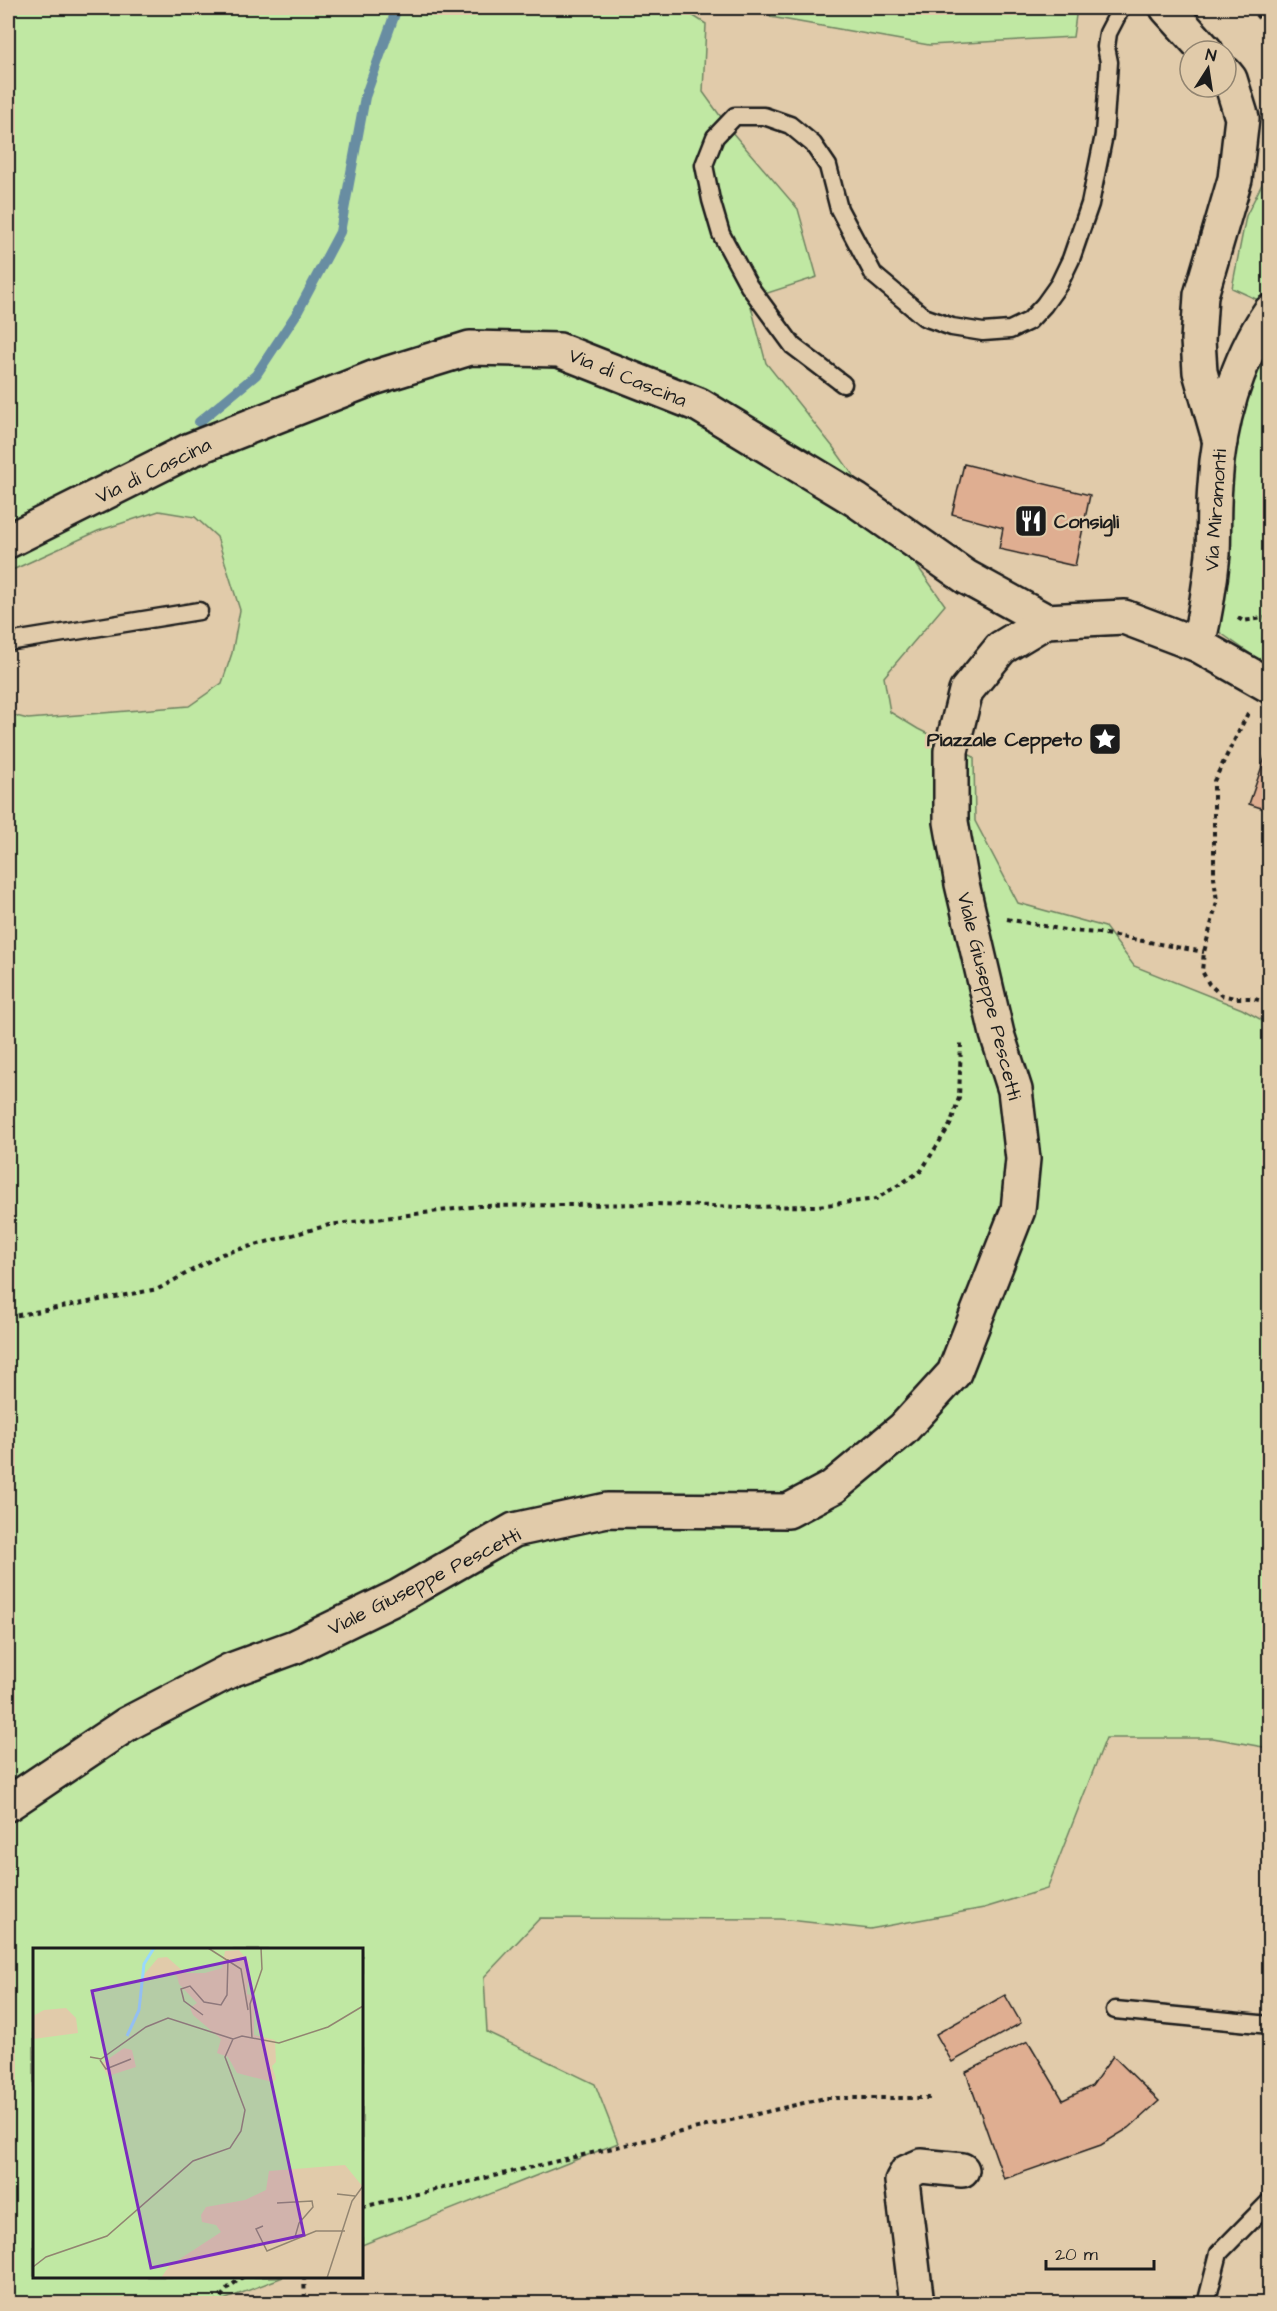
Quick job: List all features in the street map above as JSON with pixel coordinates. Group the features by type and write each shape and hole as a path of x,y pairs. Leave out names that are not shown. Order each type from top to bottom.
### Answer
{"street":[{"path":"1167,8 1195,39"},
{"path":"1220,442 1200,372 1198,340 1201,295 1235,179 1242,118 1236,99"},
{"name":"Via Miramonti","path":"1198,645 1209,584 1220,442 1239,371 1269,312"},
{"name":"Via di Cascina","path":"8,541 190,450 373,378 470,348 559,350 699,405 856,500 966,577 1047,621"},
{"path":"1047,621 1124,617 1198,645 1267,685"},
{"name":"Viale Giuseppe Pescetti","path":"8,1804 127,1725 231,1670 294,1647 399,1596 514,1530 607,1510 788,1511 833,1487 903,1429 954,1373 1018,1210 1023,1159 1015,1090 997,1034 962,884 951,822 951,751 966,691 1001,648 1047,621"},
{"path":"916,2304 902,2181 907,2172 921,2166 962,2170"}],"lane":[{"path":"843,384 793,346 750,286 721,234 704,165 715,137 735,116 764,116 790,125 813,144 828,166 839,209 874,276 924,317 983,332 1010,330 1029,321 1044,306 1059,284 1071,259 1090,204 1104,135 1109,62 1106,47 1108,33 1120,8"},
{"path":"8,642 199,610"},
{"path":"1115,2010 1269,2025"},
{"path":"1206,2304 1220,2253 1269,2201"}],"path":[{"path":"1250,8 1265,25 1269,38"},
{"path":"1267,685 1214,781 1214,877 1217,902 1204,952 1202,971 1209,984 1221,995 1235,999 1251,998 1269,1003"},
{"path":"972,927 977,923 1001,917 1070,931 1099,933 1204,952"},
{"path":"8,1317 159,1289 222,1254 329,1225 479,1206 656,1204 740,1207 817,1206 876,1199 921,1171 950,1125 959,1098 962,1066 961,1042"},
{"path":"363,2207 825,2098 933,2098"},
{"path":"214,2304 228,2287 242,2278"},
{"path":"304,2278 305,2304"}],"green space":[{"path":"8,8 681,8 706,24 703,92 731,131 798,209 817,277 749,299 766,363 833,447 945,605 884,677 890,712 974,757 975,821 1018,903 1105,927 1134,966 1242,1009 1269,1024 1269,1748 1213,1738 1106,1738 1047,1889 984,1908 870,1929 780,1919 540,1918 484,1977 487,2032 595,2084 618,2143 363,2245 363,1948 33,1948 33,2278 280,2278 216,2303 8,2304 8,714 28,719 189,706 222,683 232,653 240,610 217,537 195,517 159,511 98,531 8,572"},
{"path":"767,8 1077,8 1073,37 929,45 771,17"},
{"path":"1269,170 1269,305 1232,288 1246,216"},
{"path":"1269,342 1269,667 1218,631 1232,487 1236,418"}],"building":[{"name":"Consigli","path":"964,464 1090,495 1075,566 999,549 1003,528 952,514"},
{"path":"1270,743 1270,811 1249,804"},
{"path":"1005,1995 1021,2023 952,2062 936,2034"},
{"path":"1028,2041 1063,2100 1092,2086 1113,2056 1159,2101 1129,2128 1101,2145 1004,2179 966,2072"}],"waterway":[{"path":"199,422 256,375 297,313 340,232 365,97 397,8"}],"place":[{"name":"Consigli","path":"1031,521"},
{"name":"Piazzale Ceppeto","path":"1105,739"}]}
